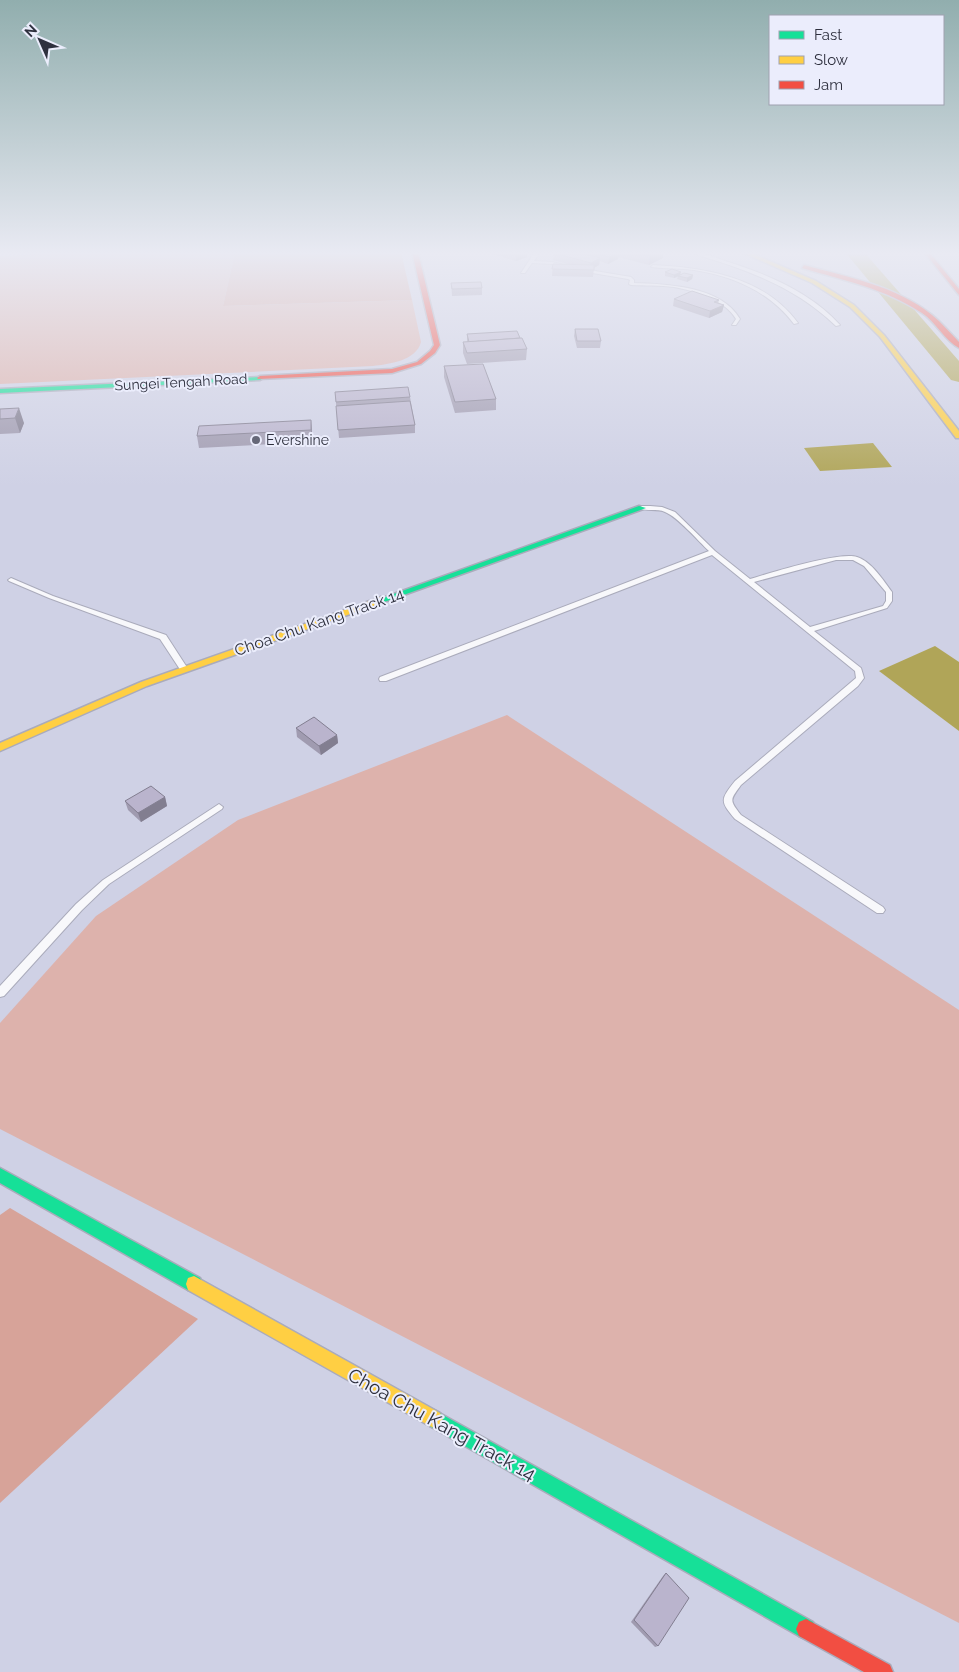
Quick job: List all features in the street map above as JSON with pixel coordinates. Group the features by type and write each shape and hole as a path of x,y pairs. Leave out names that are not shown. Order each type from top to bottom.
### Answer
{"main road":[{"name":"Sungei Tengah Road","path":"0,391 375,373 412,366 430,355 437,345 433,330"},
{"path":"876,330 959,436"},
{"path":"944,330 959,346"},
{"name":"Choa Chu Kang Track 14","path":"0,747 68,716 184,669 343,615 642,508"},
{"name":"Choa Chu Kang Track 14","path":"0,1175 883,1672"}],"lane":[{"path":"642,508 654,506 673,513 714,552 858,670 860,678 855,684 738,783 728,796 728,805 738,817 880,910"},
{"path":"383,679 714,552"},
{"path":"750,581 836,558 854,558 866,565 888,592 889,601 885,607 808,630"},
{"path":"11,580 51,598 163,638 184,669"},
{"path":"0,993 79,907 106,882 219,807"}],"shaded area":[{"path":"0,330 418,330 421,342 414,353 408,357 394,363 373,366 0,384"},
{"path":"873,443 892,467 820,471 804,448"},
{"path":"935,646 959,662 959,731 879,671"},
{"path":"507,715 959,1010 959,1623 0,1129 0,1023 96,916 238,820"},
{"path":"10,1208 198,1319 0,1503 0,1215"}],"building":[{"path":"575,330 598,330 601,341 577,341"},
{"path":"517,331 520,338 469,342 467,334"},
{"path":"522,338 527,349 467,353 463,342"},
{"path":"483,364 496,399 455,402 444,366"},
{"path":"408,387 410,397 336,402 335,392"},
{"path":"410,401 415,425 338,430 336,406"},
{"path":"19,408 15,418 0,419 0,409"},
{"path":"311,420 311,430 197,436 199,426"},
{"path":"314,717 337,735 319,746 296,728"},
{"path":"151,786 165,797 138,813 125,801"},
{"path":"666,1573 689,1598 658,1646 634,1620"}],"waterway":[{"path":"921,330 959,375"}],"traffic: fast":[{"path":"0,391 260,378"},
{"path":"381,600 642,508"},
{"path":"0,1175 194,1284"},
{"path":"434,1419 806,1629"}],"traffic: slow":[{"path":"876,330 959,436"},
{"path":"0,747 144,684 381,600"},
{"path":"194,1284 434,1419"}],"traffic: jam":[{"path":"260,378 392,371 419,363 433,352 437,345 433,330"},
{"path":"944,330 959,346"},
{"path":"806,1629 883,1672"}],"place":[{"name":"Evershine","path":"256,440"}]}
